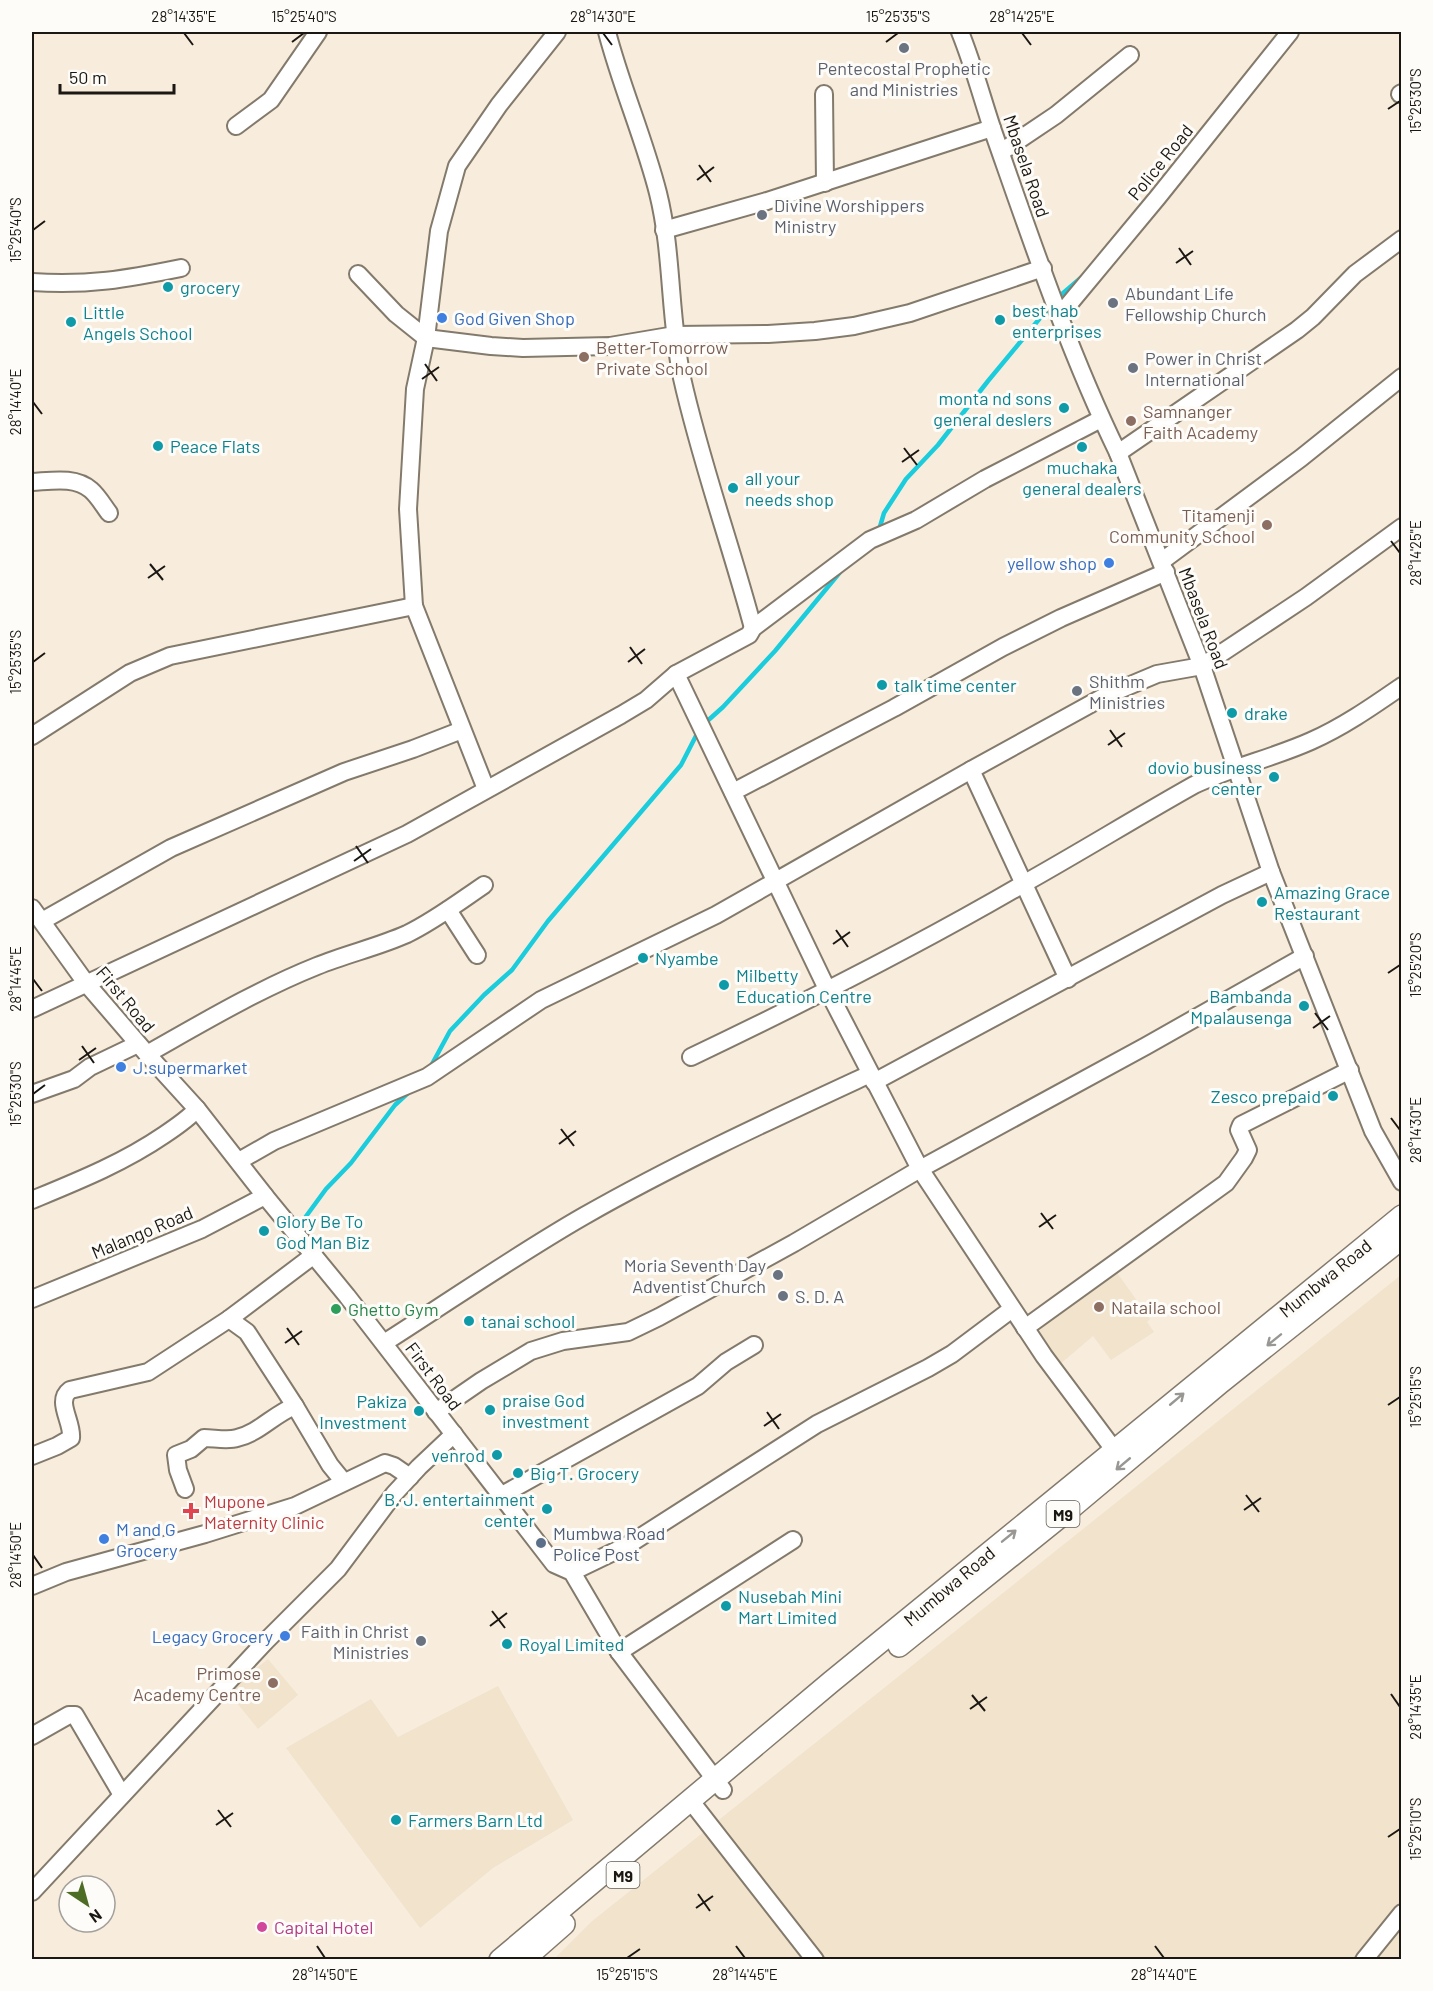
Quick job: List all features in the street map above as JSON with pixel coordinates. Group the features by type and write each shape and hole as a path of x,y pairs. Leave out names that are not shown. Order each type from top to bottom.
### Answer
{"main road":[{"name":"Mumbwa Road","path":"720,1785 831,1682 1401,1216"},
{"name":"Mumbwa Road","path":"500,1959 694,1805 792,1732 1072,1508 1221,1382 1401,1238"},
{"name":"Mumbwa Road","path":"524,1959 694,1805"}],"street":[{"path":"236,126 271,100 318,32"},
{"path":"486,789 414,606 408,509 415,389 426,338 439,231 457,166 499,105 557,32"},
{"path":"607,32 658,194 675,335 693,424 753,628"},
{"name":"Mbasela Road","path":"960,32 992,128 1060,315 1101,419 1118,453 1202,666 1271,872 1373,1131 1401,1182"},
{"name":"Police Road","path":"1060,315 1290,32"},
{"path":"1001,152 1056,115 1130,55"},
{"path":"824,94 825,183"},
{"path":"664,230 825,183 992,128"},
{"path":"1118,453 1297,330 1355,274 1401,239"},
{"path":"32,282 90,284 118,281 181,268"},
{"path":"358,274 396,314 426,338 523,348 610,346 675,335 780,333 854,326 910,313 1043,268"},
{"path":"733,792 894,708 1003,647 1164,567 1401,377"},
{"path":"32,1009 407,834 630,710 676,675 749,635 753,628 870,540 916,520 985,479 1101,419"},
{"path":"32,482 67,480 79,483 91,490 109,513"},
{"path":"239,1161 283,1137 427,1077 541,1000 687,930 1107,695 1157,674 1202,666 1297,603 1401,527"},
{"path":"32,736 130,673 170,656 414,606"},
{"path":"676,675 828,991 920,1169 1025,1328 1115,1451"},
{"path":"692,1057 828,991 1024,884 1194,785 1310,742 1401,686"},
{"path":"37,915 171,848 344,772 462,730"},
{"path":"971,770 1068,979"},
{"path":"384,1343 592,1211 790,1110 872,1078 1068,979 1222,895 1271,872"},
{"path":"32,1094 75,1079 90,1067 142,1049 317,966 409,933 484,885"},
{"path":"448,910 477,954"},
{"name":"First Road","path":"37,915 86,983 197,1109 314,1255 554,1563 573,1572 619,1653 720,1785"},
{"path":"436,1412 481,1380 531,1352 563,1341 628,1332 659,1317 803,1238 920,1169 1305,956"},
{"path":"1025,1328 1226,1183 1248,1150 1239,1130 1241,1125 1350,1070"},
{"path":"32,1200 115,1165 176,1127 197,1109"},
{"name":"Malango Road","path":"32,1299 202,1228 265,1196"},
{"path":"32,1456 71,1438 70,1423 63,1402 65,1394 70,1390 148,1372 229,1319 314,1255"},
{"path":"573,1572 628,1545 817,1424 951,1354 1012,1309"},
{"path":"229,1319 247,1332 295,1406 330,1466 343,1481"},
{"path":"502,1495 698,1386 726,1362 754,1345"},
{"path":"185,1489 178,1470 176,1455 191,1449 204,1438 237,1439 261,1427 280,1412 295,1406"},
{"path":"32,1892 266,1641 338,1569 394,1494 454,1434"},
{"path":"32,1586 87,1566 255,1520 295,1506 343,1481 385,1463 410,1477"},
{"path":"619,1653 793,1540"},
{"path":"32,1736 69,1715 75,1715 122,1795"},
{"path":"694,1805 815,1959"},
{"path":"1364,1959 1401,1913"}],"shaded area":[{"name":"Nataila school","path":"1113,1267 1150,1319 1147,1322 1154,1332 1111,1360 1093,1336 1059,1365 1031,1327"},
{"path":"1401,1275 1401,1959 553,1960 591,1922"},
{"path":"268,1659 298,1695 258,1729 228,1692"},
{"name":"Farmers Barn Ltd","path":"498,1686 573,1820 493,1868 420,1928 286,1748 371,1699 398,1737"}],"waterway":[{"path":"1062,294 1083,276"},
{"path":"879,530 884,513 906,479 938,445 1050,306"},
{"path":"704,724 775,651 841,571"},
{"path":"431,1066 450,1031 484,995 512,970 548,921 681,765 699,730"},
{"path":"296,1230 326,1189 351,1163 395,1105 408,1093"}],"place":[{"name":"Pentecostal Prophetic and Ministries","path":"904,48"},
{"name":"Divine Worshippers Ministry","path":"762,215"},
{"name":"grocery","path":"168,287"},
{"name":"Abundant Life Fellowship Church","path":"1113,303"},
{"name":"God Given Shop","path":"442,318"},
{"name":"best hab enterprises","path":"1000,320"},
{"name":"Little Angels School","path":"71,322"},
{"name":"Better Tomorrow Private School","path":"584,357"},
{"name":"Power in Christ International","path":"1133,368"},
{"name":"monta nd sons general deslers","path":"1064,408"},
{"name":"Samnanger Faith Academy","path":"1131,421"},
{"name":"Peace Flats","path":"158,446"},
{"name":"muchaka general dealers","path":"1082,447"},
{"name":"all your needs shop","path":"733,488"},
{"name":"Titamenji Community School","path":"1267,525"},
{"name":"yellow shop","path":"1109,563"},
{"name":"talk time center","path":"882,685"},
{"name":"Shithm Ministries","path":"1077,691"},
{"name":"drake","path":"1232,713"},
{"name":"dovio business center","path":"1274,777"},
{"name":"Amazing Grace Restaurant","path":"1262,902"},
{"name":"Nyambe","path":"643,958"},
{"name":"Milbetty Education Centre","path":"724,985"},
{"name":"Bambanda Mpalausenga","path":"1304,1006"},
{"name":"J.supermarket","path":"121,1067"},
{"name":"Zesco prepaid","path":"1333,1096"},
{"name":"Glory Be To God Man Biz","path":"264,1231"},
{"name":"Moria Seventh Day Adventist Church","path":"778,1275"},
{"name":"S. D. A","path":"783,1296"},
{"name":"Nataila school","path":"1099,1307"},
{"name":"Ghetto Gym","path":"336,1309"},
{"name":"tanai school","path":"469,1321"},
{"name":"praise God investment","path":"490,1410"},
{"name":"Pakiza Investment","path":"419,1411"},
{"name":"venrod","path":"497,1455"},
{"name":"Big T. Grocery","path":"518,1473"},
{"name":"B. J. entertainment center","path":"547,1509"},
{"name":"Mupone Maternity Clinic","path":"191,1511"},
{"name":"M and G Grocery","path":"104,1539"},
{"name":"Mumbwa Road Police Post","path":"541,1543"},
{"name":"Nusebah Mini Mart Limited","path":"726,1606"},
{"name":"Legacy Grocery","path":"285,1636"},
{"name":"Faith in Christ Ministries","path":"421,1641"},
{"name":"Royal Limited","path":"507,1644"},
{"name":"Primose Academy Centre","path":"273,1683"},
{"name":"Farmers Barn Ltd","path":"396,1820"},
{"name":"Capital Hotel","path":"262,1927"}]}
